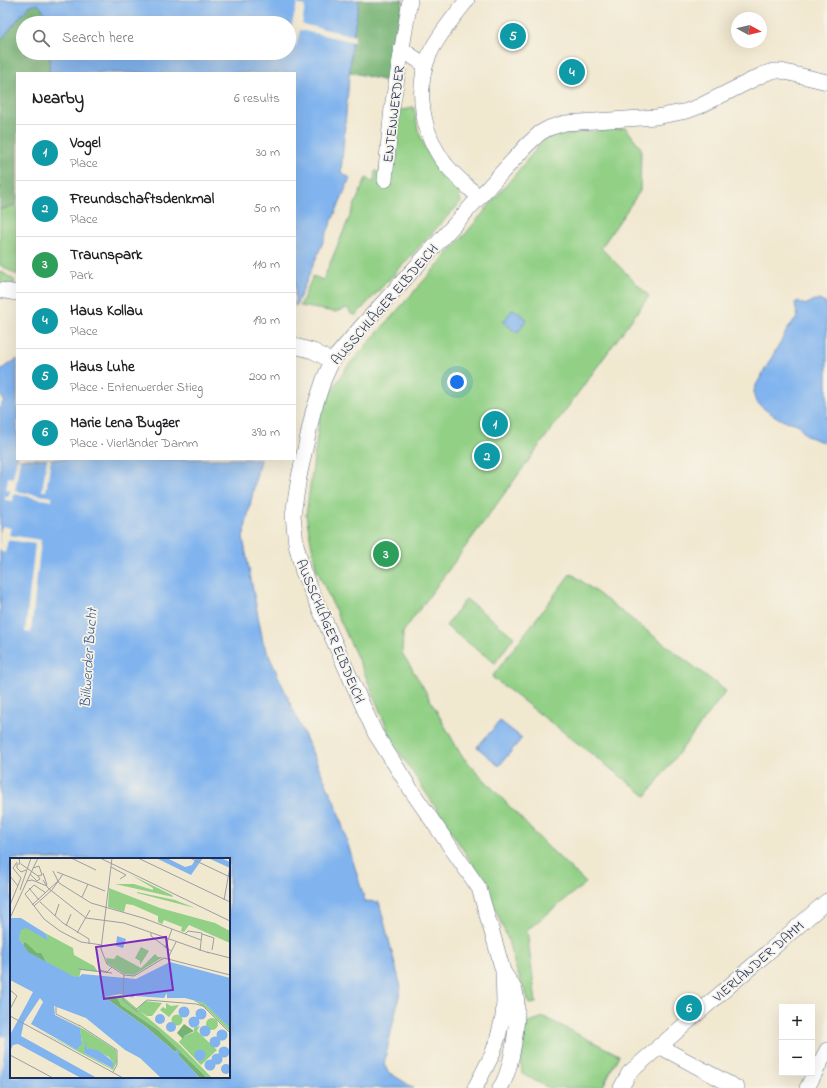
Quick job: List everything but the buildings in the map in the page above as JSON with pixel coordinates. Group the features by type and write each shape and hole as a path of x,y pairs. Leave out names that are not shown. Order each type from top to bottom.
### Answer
{"street":[{"name":"ENTENWERDER","path":"384,180 392,108 410,0"},
{"path":"467,0 436,42 425,65 422,103 426,125 432,141 446,165 479,197"},
{"name":"ENTENWERDER","path":"401,49 425,65"},
{"name":"AUSSCHLÄGER ELBDEICH","path":"475,1088 492,1055 503,1017 504,995 503,971 479,888 413,793 374,733 302,572 296,544 293,515 299,477 313,412 324,379 332,361 352,337 527,145 540,134 558,124 656,117 673,114 700,106 773,71 781,71 827,82"},
{"path":"0,290 16,293"},
{"path":"296,346 313,350 332,361"},
{"name":"VIERLÄNDER DAMM","path":"621,1088 629,1073 827,901"},
{"path":"503,971 515,989 518,1003 518,1017 504,1087"},
{"path":"659,1046 737,1088"},
{"path":"807,1088 827,1050"}],"green space":[{"path":"359,0 403,0 391,69 386,81 350,72 352,42"},
{"path":"38,4 46,16 21,16 29,6"},
{"path":"16,22 16,60 50,60 49,72 16,72 16,204 0,210 0,41"},
{"path":"414,107 418,130 426,150 442,173 458,190 461,202 356,315 351,314 348,308 335,312 300,306 313,276 323,280 366,178 374,182 375,171 380,172 399,109 404,110"},
{"path":"626,128 641,148 640,191 601,248 649,296 403,632 402,653 422,685 461,755 545,844 586,883 527,930 536,1003 530,1004 516,969 507,937 483,880 392,741 367,679 316,568 306,515 320,416 331,392 347,367 467,232 543,141 554,135"},
{"path":"16,204 16,274 0,265 0,210"},
{"path":"0,271 14,280 15,284 9,286 0,285"},
{"path":"571,573 726,691 646,796 492,677"},
{"path":"466,599 514,637 495,663 446,626"},
{"path":"544,1017 619,1055 602,1088 549,1088 522,1074 521,1060 526,1023"}],"water":[{"path":"0,0 359,0 352,42 341,172 350,178 296,306 296,72 49,72 50,60 296,60 296,16 46,16 38,4 29,6 21,16 16,16 16,22 0,41"},
{"path":"815,300 819,300 827,304 827,442 806,435 797,424 784,421 773,415 763,408 754,398 755,387 790,325 797,317 795,303 798,301 805,305"},
{"path":"513,309 527,319 517,333 503,322"},
{"name":"Billwerder Bucht","path":"16,360 16,460 260,460 243,538 263,642 337,808 365,901 379,902 401,987 384,1064 388,1072 414,1088 0,1088 0,406 4,401 0,394 0,370"},
{"path":"500,721 522,738 499,766 477,747"}],"pier":[{"path":"297,4 305,6 302,24 355,36 354,42 300,30 296,46 296,16 294,16"},
{"path":"17,460 20,460 15,491 52,497 52,501 14,494 13,501 5,500 5,496 9,496 10,490 6,490 8,477 13,478"},
{"path":"47,460 51,460 46,491 42,491"},
{"path":"2,526 11,528 9,535 41,540 31,633 25,632 35,544 8,540 5,553 0,551 0,532"},
{"path":"1,1036 6,1037 0,1079 0,1041"}],"place":[{"name":"Haus Luhe","path":"513,36"},
{"name":"Haus Kollau","path":"572,72"},
{"name":"Vogel","path":"495,424"},
{"name":"Freundschaftsdenkmal","path":"487,456"},
{"name":"Traunspark","path":"386,554"},
{"name":"Marie Lena Bugzer","path":"689,1008"}]}
